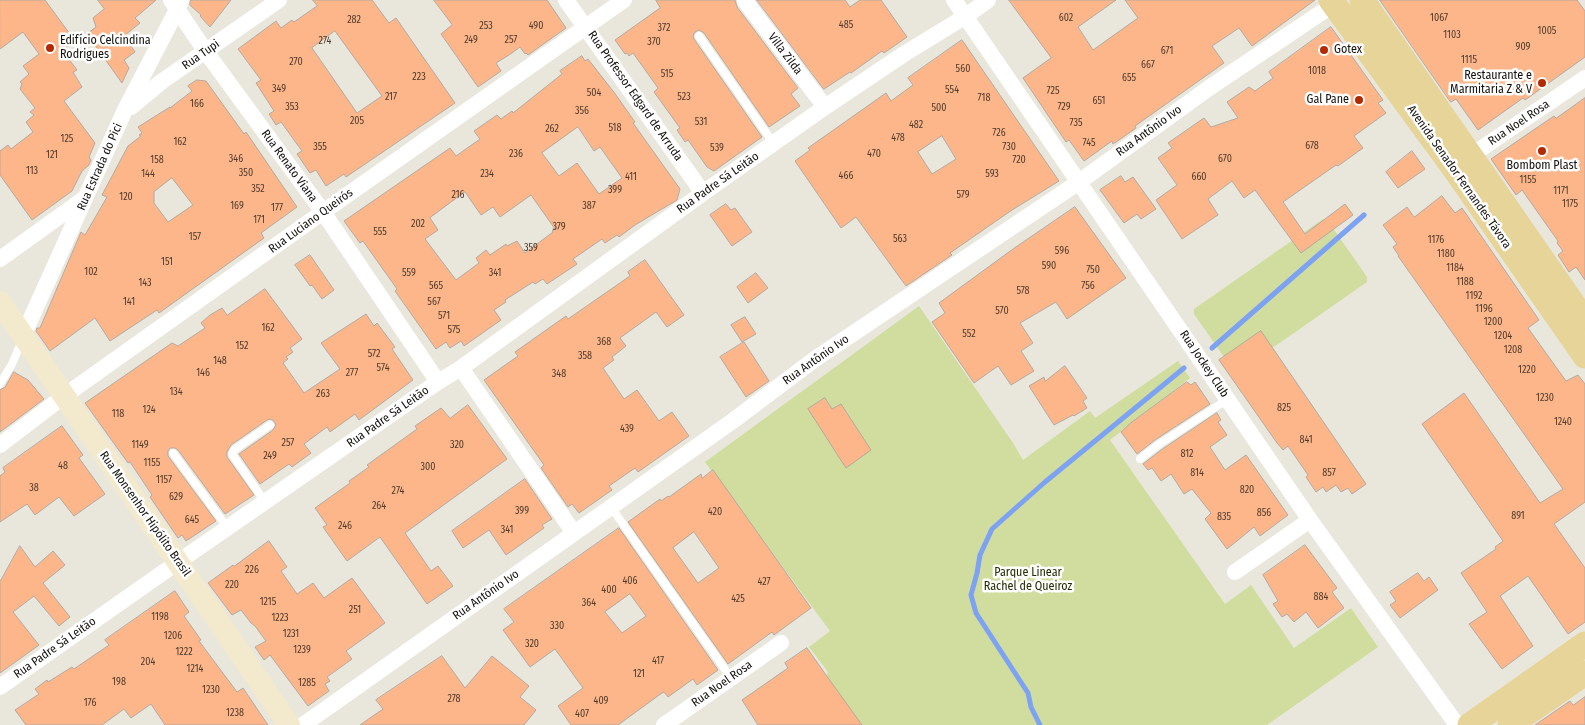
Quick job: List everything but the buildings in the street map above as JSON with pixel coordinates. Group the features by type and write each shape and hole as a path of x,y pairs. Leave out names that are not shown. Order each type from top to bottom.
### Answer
{"main road":[{"name":"Avenida Senador Fernandes Távora","path":"1362,0 1585,356"},
{"name":"Avenida Senador Fernandes Távora","path":"1332,2 1462,162 1585,321"},
{"name":"Rua Monsenhor Hipólito Brasil","path":"0,302 289,725"},
{"path":"1470,725 1585,644"},
{"path":"1510,725 1585,673"}],"street":[{"name":"Rua Tupi","path":"124,112 161,82 279,0"},
{"name":"Rua Professor Edgard de Arruda","path":"566,0 703,193"},
{"name":"Rua Luciano Queirós","path":"0,445 64,396 624,0"},
{"name":"Rua Jockey Club","path":"954,0 1310,520 1457,725"},
{"name":"Rua Padre Sá Leitão","path":"0,687 227,528 461,368 825,107 988,0"},
{"name":"Villa Zilda","path":"745,1 825,107"},
{"name":"Rua Antônio Ivo","path":"303,725 734,420 815,359 1079,182 1332,2"},
{"name":"Rua Renato Viana","path":"177,3 206,52 323,212 438,382"},
{"name":"Rua Estrada do Pici","path":"23,336 124,112 177,3"},
{"name":"Rua Noel Rosa","path":"1462,162 1585,78"},
{"path":"0,259 85,198"},
{"path":"461,368 574,533"},
{"path":"1236,572 1310,520"},
{"name":"Rua Noel Rosa","path":"664,725 780,643"}],"lane":[{"path":"699,36 774,144"},
{"path":"0,384 12,364 23,336"},
{"path":"1140,459 1228,399"},
{"path":"265,502 232,454 234,450 270,425"},
{"path":"173,453 227,528"},
{"path":"611,507 731,678"}],"green space":[{"path":"1323,219 1328,221 1367,277 1367,282 1238,372 1233,370 1194,314 1194,309"},
{"name":"Parque Linear Rachel de Queiroz","path":"919,306 1023,460 1090,411 1095,418 1178,361 1190,378 1110,440 1225,604 1251,585 1294,648 1351,608 1378,647 1267,725 806,725 828,672 809,647 830,631 705,462"}],"waterway":[{"path":"1212,348 1364,215"},
{"path":"1040,725 1031,707 1028,693 976,613 971,595 980,555 992,529 1045,482 1184,368"}],"place":[{"name":"Edifício Celcindina Rodrigues","path":"50,48"},
{"name":"Gotex","path":"1324,50"},
{"name":"Restaurante e Marmitaria Z & V","path":"1542,83"},
{"name":"Gal Pane","path":"1359,100"},
{"name":"Bombom Plast","path":"1542,151"}]}
